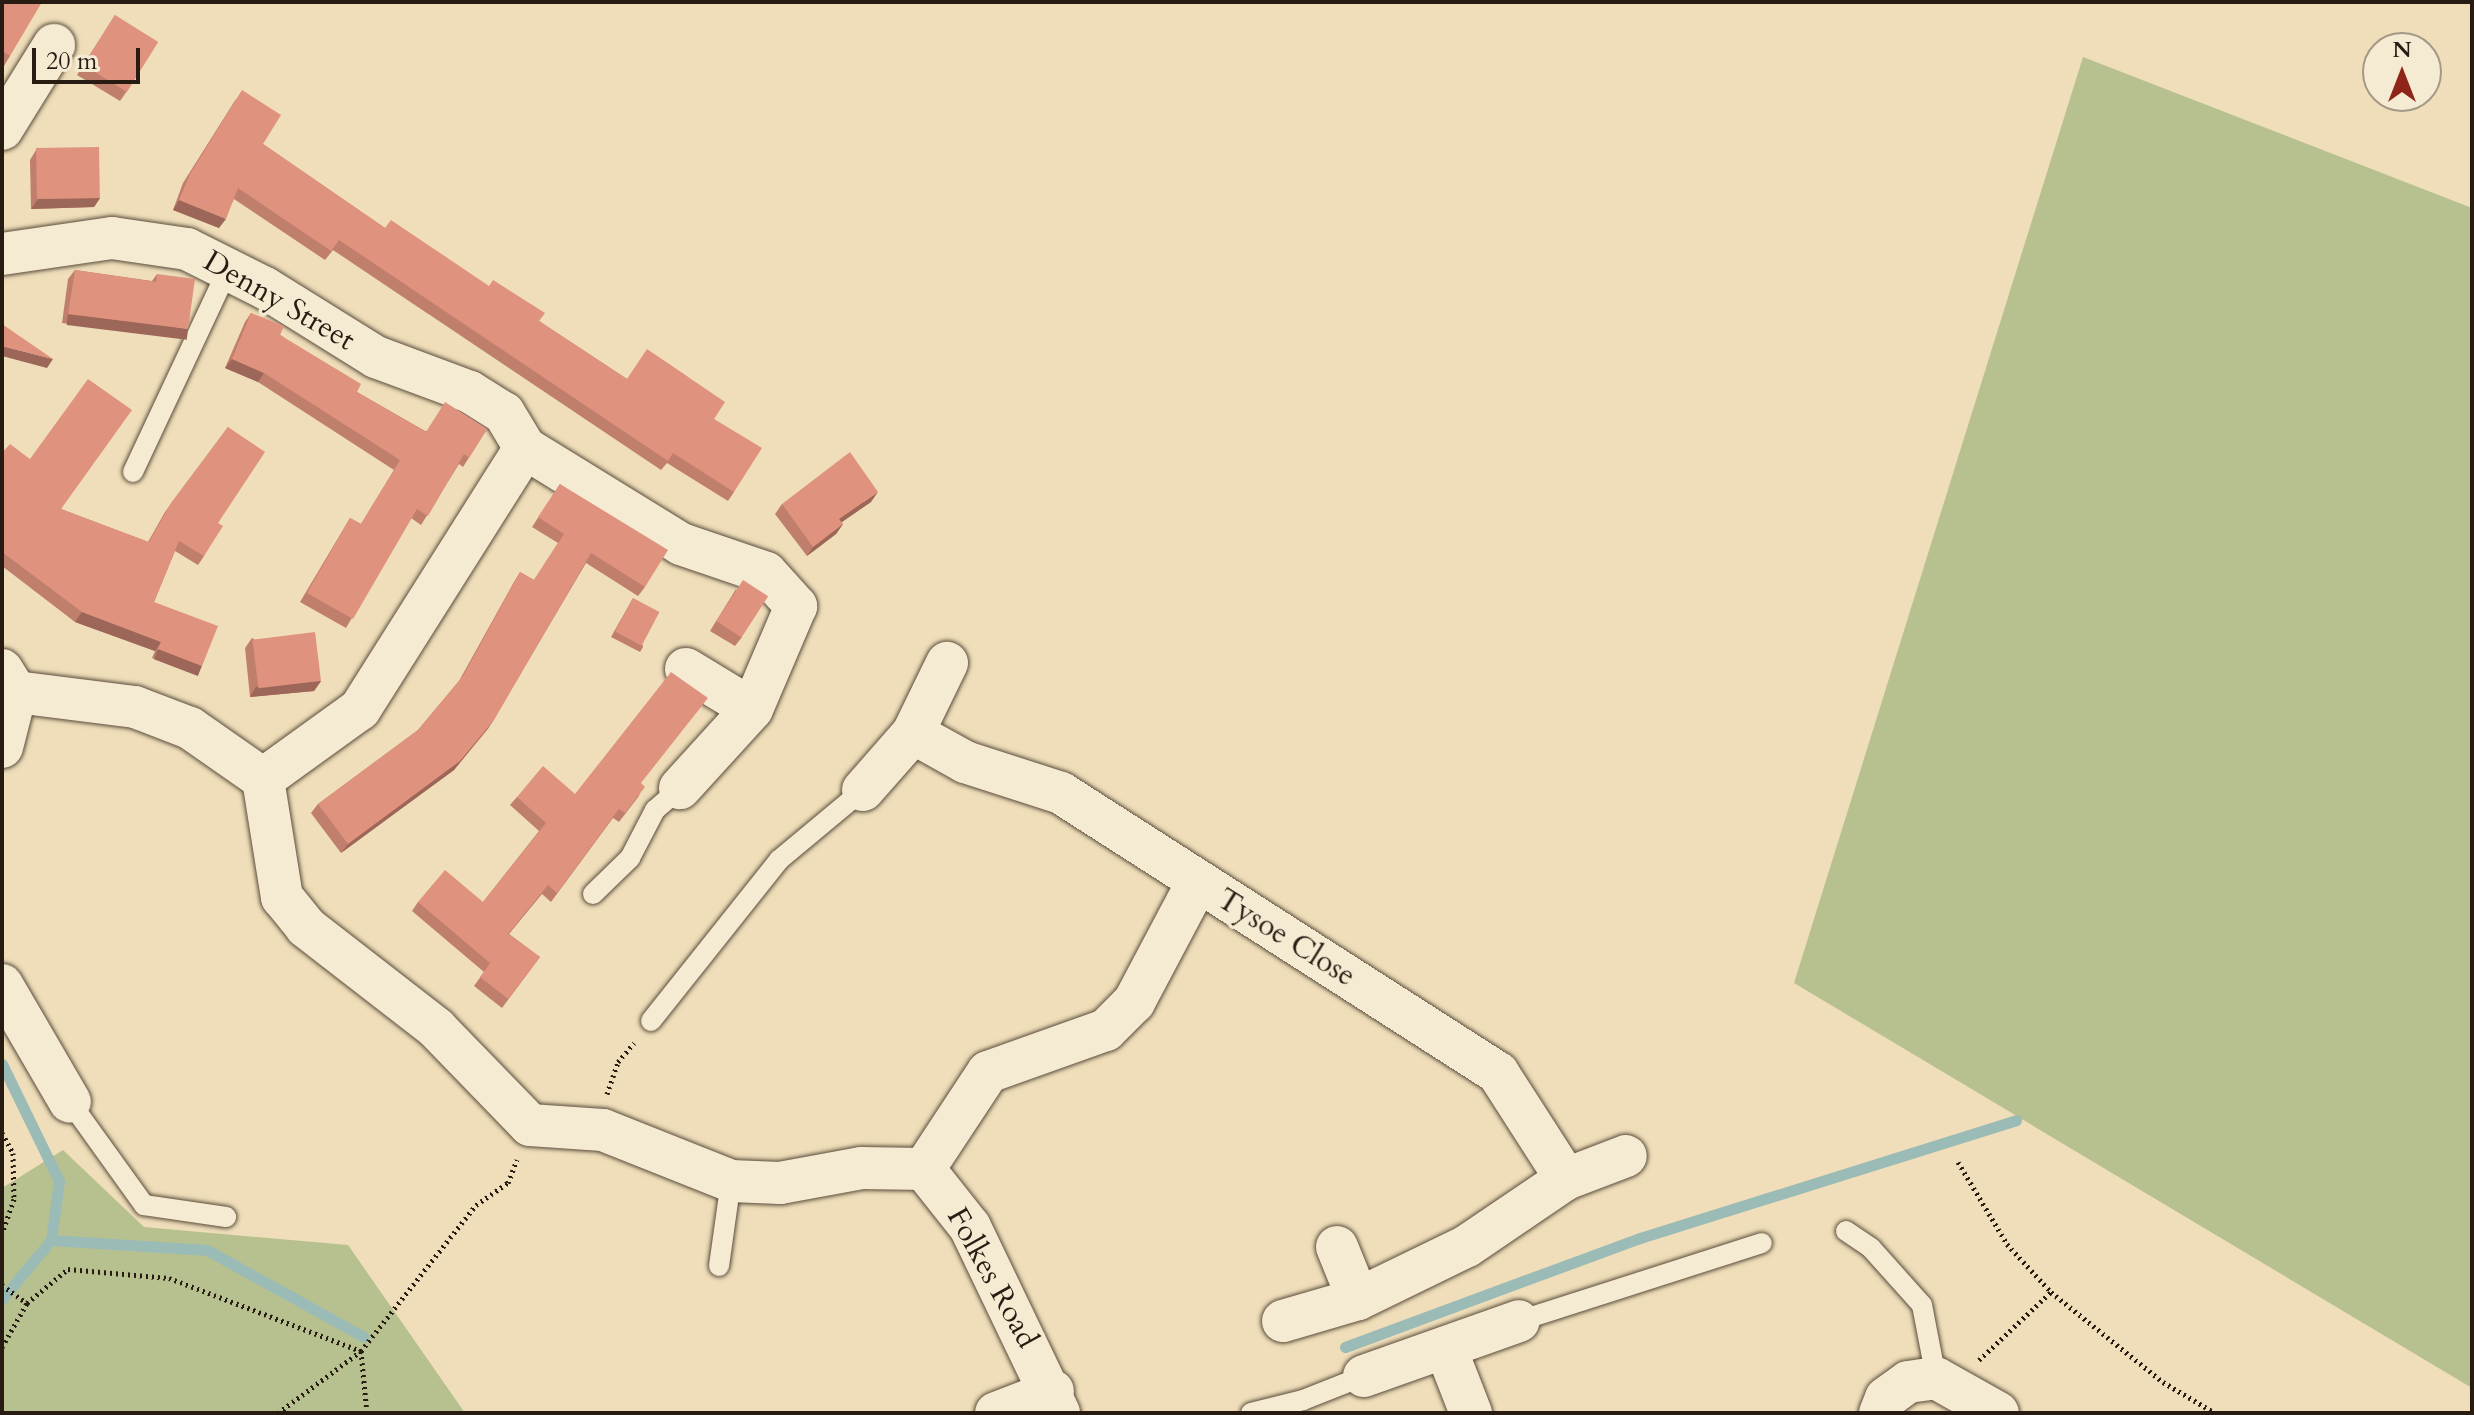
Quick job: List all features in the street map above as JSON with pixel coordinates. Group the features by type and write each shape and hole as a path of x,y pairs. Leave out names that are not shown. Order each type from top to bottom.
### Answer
{"street":[{"path":"2,129 54,45"},
{"name":"Denny Street","path":"2,254 112,238 155,241 187,249 376,357 470,392 504,413 525,448"},
{"path":"263,779 360,709 525,448 681,544 766,573 796,606 752,709 680,788"},
{"path":"863,790 913,733 947,663"},
{"path":"686,669 752,709"},
{"path":"2,747 9,681 135,707 190,728 263,779 282,897 306,927 436,1028 530,1125 603,1130 731,1181 780,1183 862,1168 924,1169"},
{"path":"913,733 965,762 1061,793 1197,883"},
{"name":"Tysoe Close","path":"924,1169 988,1072 1106,1030 1134,1002 1197,883 1498,1073 1566,1179"},
{"path":"2,985 70,1102"},
{"path":"1283,1321 1358,1299 1467,1246 1566,1179 1626,1156"},
{"name":"Folkes Road","path":"924,1169 970,1227 1056,1402"},
{"path":"1337,1247 1358,1299"},
{"path":"1364,1376 1519,1321"},
{"path":"1446,1349 1471,1413"},
{"path":"1880,1413 1886,1398 1908,1382 1943,1382 1998,1413"},
{"path":"996,1413 1056,1402"}],"lane":[{"path":"133,472 227,271"},
{"path":"593,894 630,858 655,810 680,788"},
{"path":"651,1021 779,860 863,790"},
{"path":"70,1102 144,1205 226,1217"},
{"path":"719,1266 731,1181"},
{"path":"1846,1231 1871,1248 1922,1305 1943,1382"},
{"path":"1519,1321 1762,1243"},
{"path":"1251,1413 1303,1400 1364,1376"}],"path":[{"path":"603,1130 605,1099 618,1062 651,1021"},
{"path":"278,1413 361,1351 476,1205 508,1183 530,1125"},
{"path":"2,1133 13,1153 14,1199 2,1233"},
{"path":"1958,1162 2007,1244 2051,1292 2163,1382 2215,1413"},
{"path":"2,1347 27,1303 68,1269 120,1270 169,1278 361,1351"},
{"path":"2,1285 27,1303"},
{"path":"1943,1382 2051,1292"},
{"path":"361,1351 367,1413"}],"green space":[{"path":"2083,57 2472,208 2472,1388 1794,983"},
{"path":"63,1150 144,1227 348,1245 465,1413 2,1413 2,1188"}],"building":[{"path":"2,2 42,2 10,56 2,51"},
{"path":"115,15 158,42 127,92 84,65"},
{"path":"242,90 281,115 263,144 385,228 391,220 489,286 493,280 545,313 539,321 627,379 647,349 725,402 714,419 762,448 734,492 673,453 668,461 339,240 331,251 238,188 226,219 179,200 190,174"},
{"path":"99,147 100,198 37,199 36,148"},
{"path":"75,270 156,282 157,274 195,279 188,329 68,314"},
{"path":"251,313 284,326 280,335 361,384 357,392 426,432 445,402 487,429 469,458 464,454 428,516 417,509 353,619 307,593 350,518 361,524 400,460 264,373 232,359"},
{"path":"2,324 53,359 2,346"},
{"path":"88,379 132,410 61,509 149,542 171,503 228,427 265,452 218,523 223,526 204,556 179,541 154,602 218,626 202,666 158,649 161,642 82,612 2,552 2,453 10,444 30,459"},
{"path":"850,452 878,492 839,519 843,524 813,547 782,504"},
{"path":"560,484 668,550 645,587 591,553 494,720 460,761 348,844 318,804 418,730 463,676 520,572 534,580 564,534 538,517"},
{"path":"743,580 768,596 741,637 716,621"},
{"path":"633,598 659,612 642,646 615,632"},
{"path":"315,632 321,681 258,688 252,640"},
{"path":"671,672 708,698 641,783 645,787 625,813 619,809 557,893 548,885 508,934 540,957 508,999 480,977 490,963 418,902 445,870 483,902 546,823 517,797 543,766 575,794"}],"waterway":[{"path":"2,1064 59,1181 51,1240 207,1250 364,1337"},
{"path":"1345,1347 1640,1238 2016,1120"},
{"path":"2,1299 51,1240"}]}
